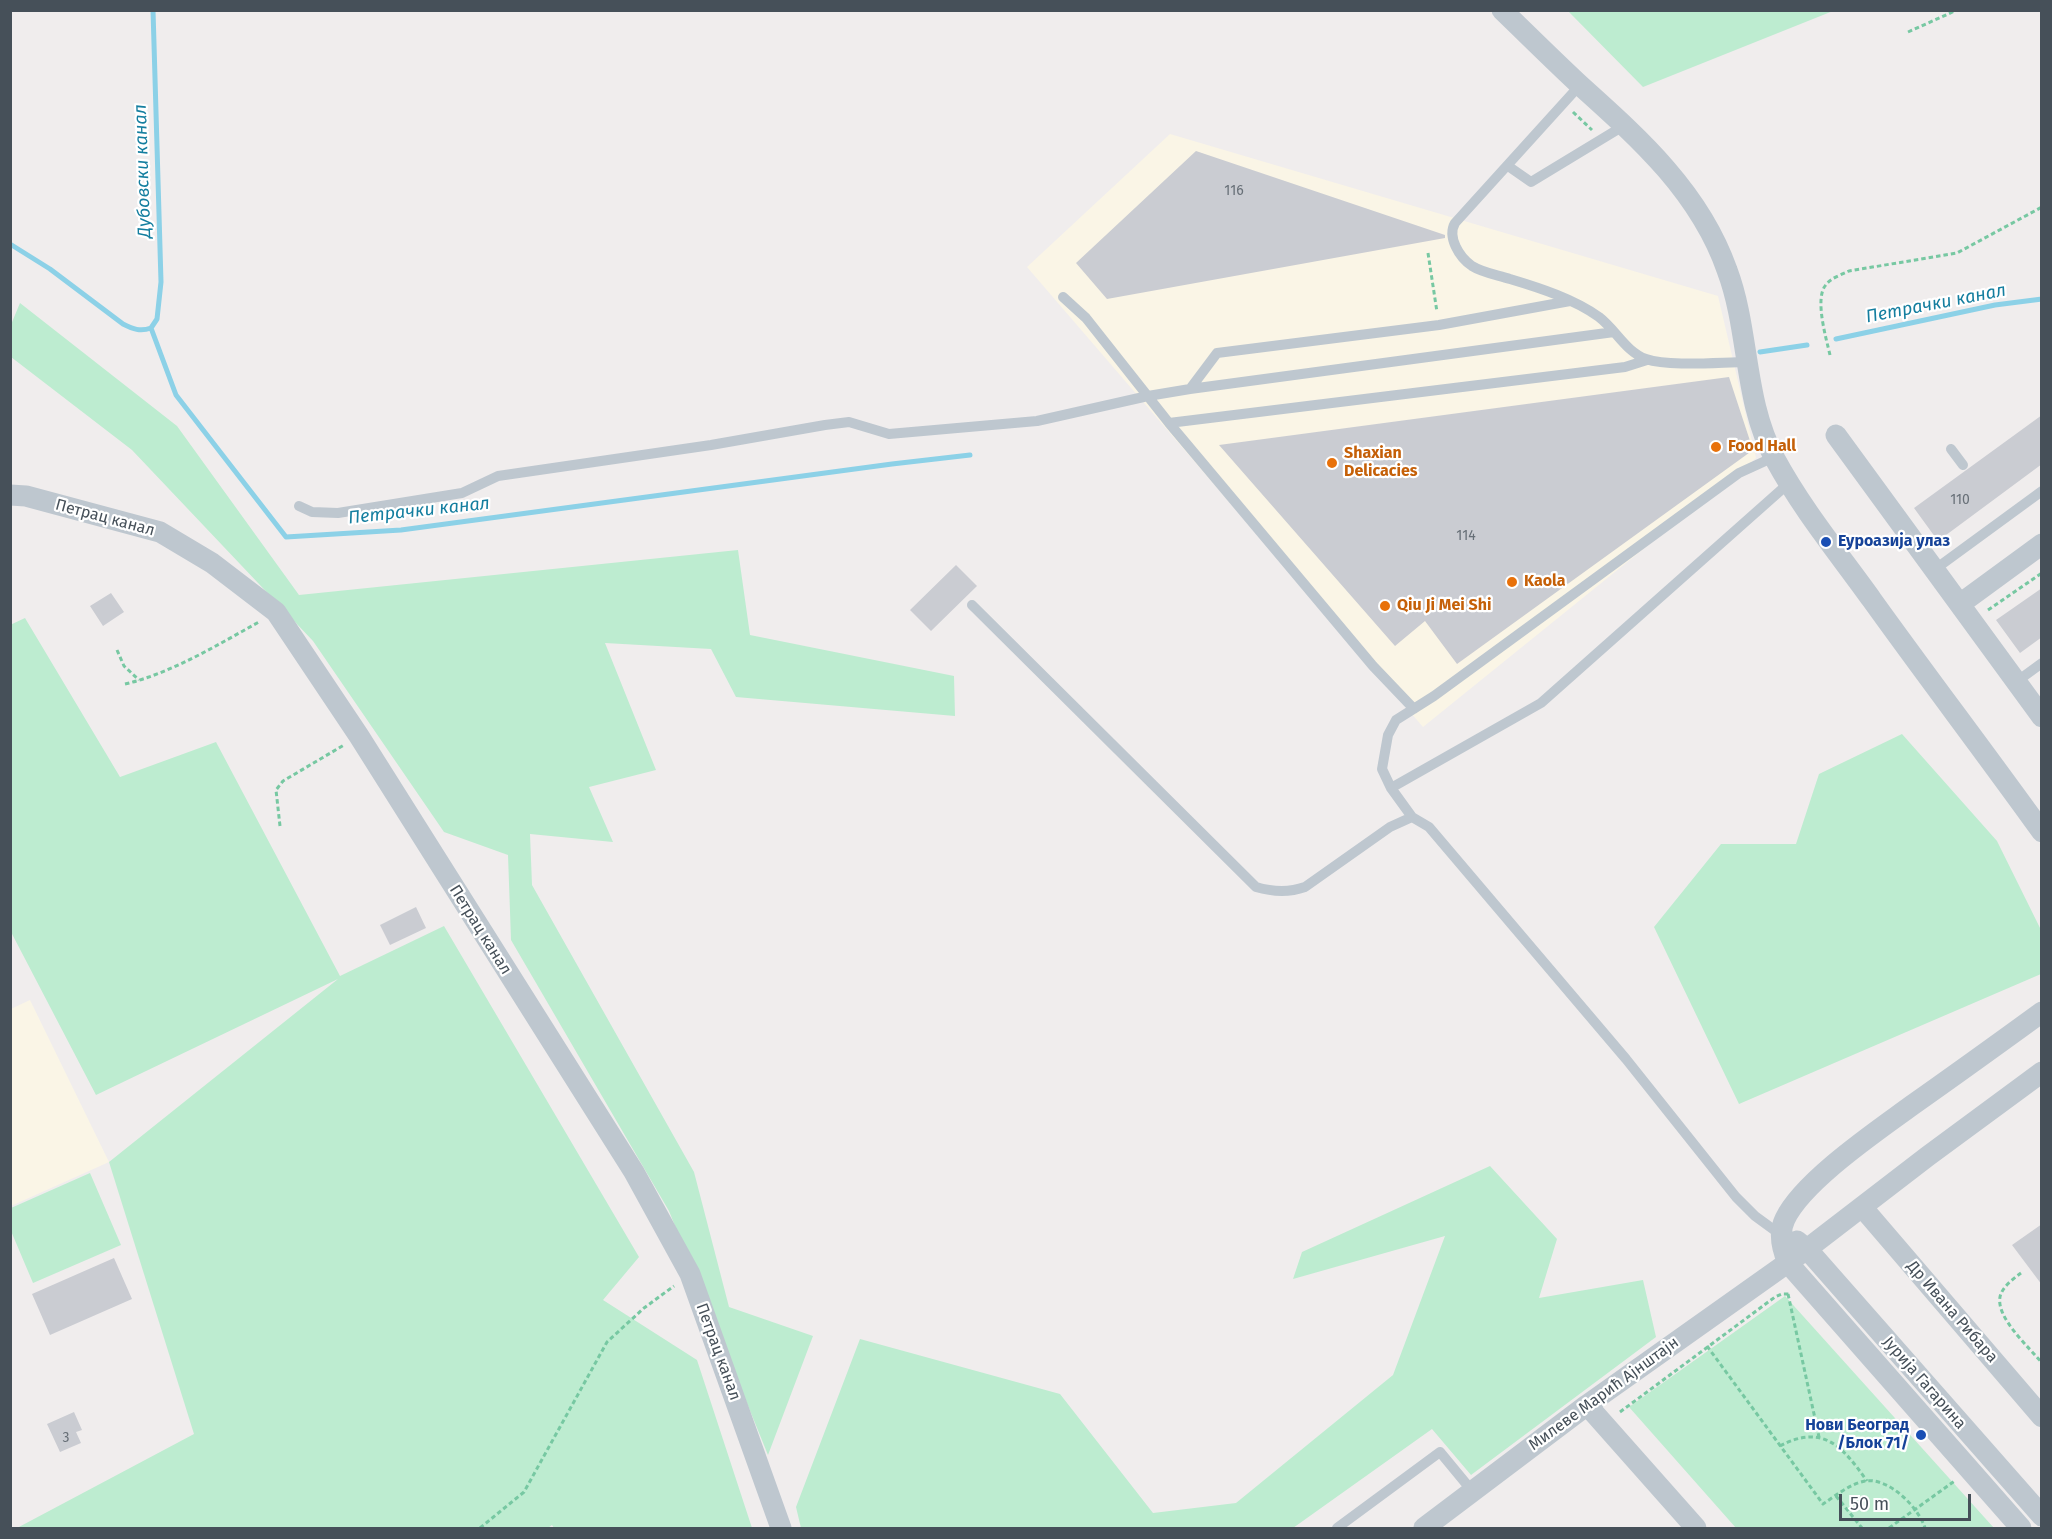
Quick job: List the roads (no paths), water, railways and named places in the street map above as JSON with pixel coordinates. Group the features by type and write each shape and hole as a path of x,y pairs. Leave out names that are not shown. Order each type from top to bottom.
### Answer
{"street":[{"path":"1502,10 1625,125 1676,180 1698,209 1718,244 1737,297 1750,388 1763,432 1774,457 1815,522 2042,832"},
{"path":"1836,435 2042,717"},
{"name":"Петрац канал","path":"10,495 26,496 160,532 212,563 276,612 359,736 634,1172 690,1274 781,1528"},
{"path":"1960,604 2042,544"},
{"path":"1788,1263 1783,1252 1781,1236 1782,1226 1792,1207 1842,1158 2042,1012"},
{"name":"Милеве Марић Ајнштајн","path":"1424,1528 1587,1405 1807,1249 2042,1072"},
{"name":"Др Ивана Рибара","path":"1862,1207 2042,1416"},
{"path":"1781,1236 1794,1240 1807,1249"},
{"name":"Јурија Гагарина","path":"1807,1249 2042,1516"},
{"name":"Јурија Гагарина","path":"1788,1263 2020,1528"},
{"path":"1587,1405 1696,1528"}],"lane":[{"path":"1580,85 1455,223 1452,228 1455,245 1462,257 1481,271 1570,301 1599,318 1635,355 1647,360 1664,363 1747,362"},
{"path":"1508,166 1531,182 1625,125"},
{"path":"1064,297 1086,318 1169,423 1373,666 1414,709"},
{"path":"1190,389 1217,353 1439,325 1570,301"},
{"path":"299,506 312,512 338,513 462,493 498,476 711,446 849,422 889,434 1037,421 1190,389 1614,332"},
{"path":"1169,423 1625,367 1647,360"},
{"path":"1952,449 1963,465"},
{"path":"1774,457 1738,474 1396,720 1388,735 1382,769 1391,788 1412,817 1429,827 1626,1059 1736,1197 1755,1216 1781,1236"},
{"path":"1391,788 1541,703 1789,483"},
{"path":"1934,570 2042,491"},
{"path":"972,605 1256,887 1270,891 1292,891 1305,887 1390,827 1412,817"},
{"path":"2016,682 2042,663"},
{"path":"1337,1528 1440,1452 1473,1492"}],"waterway":[{"name":"Дубовски канал","path":"151,328 157,319 161,282 153,10"},
{"name":"Петрачки канал","path":"10,244 50,269 123,324 143,330 151,328"},
{"name":"Петрачки канал","path":"1836,339 1995,305 2042,299"},
{"name":"Петрачки канал","path":"151,328 176,395 286,537 401,530 970,455"},
{"name":"Петрачки канал","path":"1760,352 1807,345"}],"place":[{"name":"Food Hall","path":"1716,447"},
{"name":"Shaxian Delicacies","path":"1332,463"},
{"name":"Еуроазија улаз","path":"1826,542"},
{"name":"Kaola","path":"1512,582"},
{"name":"Qiu Ji Mei Shi","path":"1385,606"},
{"name":"Нови Београд /Блок 71/","path":"1921,1435"}]}
